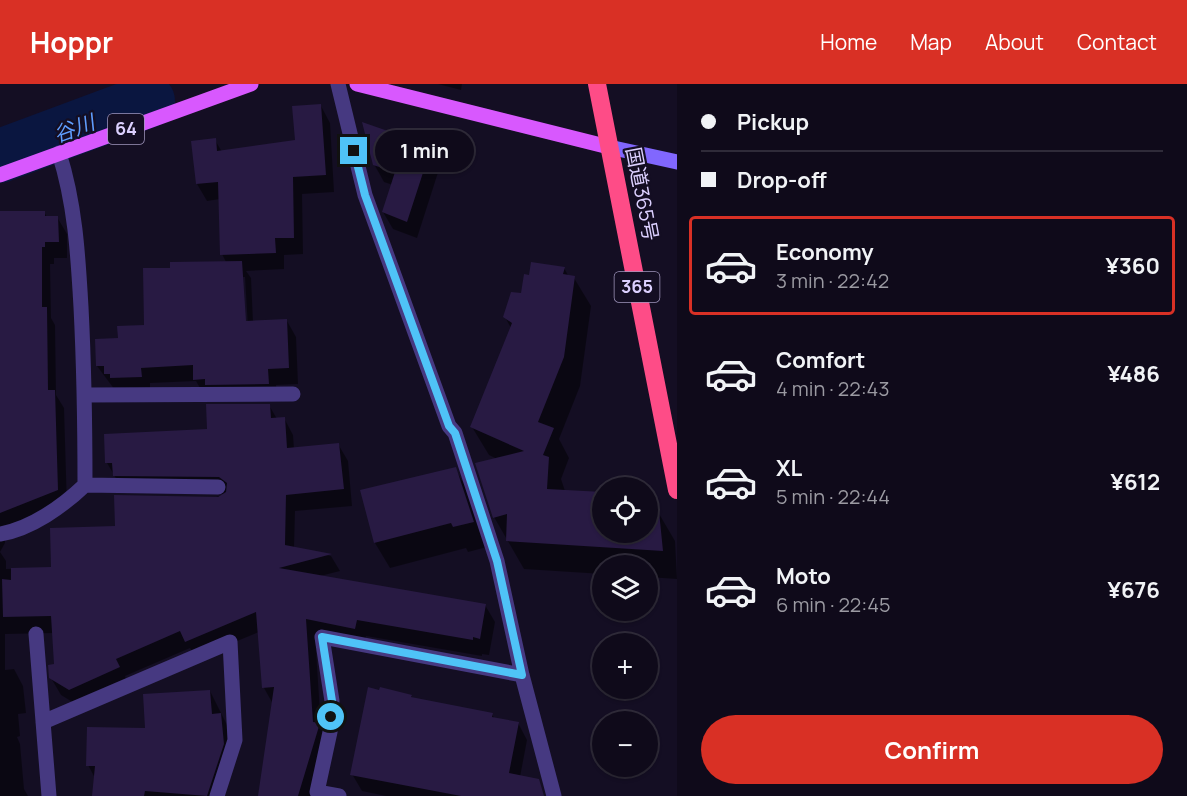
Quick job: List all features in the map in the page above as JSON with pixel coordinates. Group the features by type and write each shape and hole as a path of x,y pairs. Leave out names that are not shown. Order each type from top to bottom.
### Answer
{"highway":[{"name":"国道365号","path":"597,84 677,490"}],"main road":[{"name":"64","path":"0,175 251,84"},
{"path":"357,84 677,162"}],"street":[{"path":"338,84 365,195 445,415 455,433 497,561 522,675 554,796"},
{"path":"58,153 67,179 77,236 85,395 85,485"},
{"path":"85,395 293,394"},
{"path":"0,534 12,532 65,504 85,485 219,487"},
{"path":"36,634 49,796"},
{"path":"339,796 317,792 330,732 332,701 322,637 522,675"},
{"path":"43,722 230,642 235,740 217,796"}],"building":[{"path":"321,104 326,175 293,177 294,238 275,238 276,253 220,255 218,182 196,184 191,141 216,138 217,151 295,140 292,106"},
{"path":"362,122 408,138 409,134 433,142 407,222 382,212 395,172 373,165"},
{"path":"0,211 45,211 45,216 58,216 59,242 45,242 45,247 42,247 42,307 47,307 48,390 55,390 58,490 0,513"},
{"path":"242,261 246,321 287,319 289,368 268,369 269,384 205,385 205,379 193,380 193,365 141,368 142,377 110,378 110,374 104,374 104,366 96,366 95,339 118,338 117,326 144,325 143,268 170,268 170,262"},
{"path":"531,262 565,267 563,274 575,276 564,357 538,422 554,428 543,455 549,457 547,489 592,491 592,543 658,543 659,511 663,551 506,541 507,514 493,518 475,463 524,451 470,427 512,323 503,317 511,292 521,293 524,274 529,275"},
{"path":"206,404 270,404 271,418 285,417 287,448 339,443 344,489 286,495 285,545 332,554 279,568 486,604 480,639 473,637 473,640 357,620 355,629 306,619 313,722 320,723 298,796 258,796 274,687 262,688 256,612 185,642 180,631 116,659 120,667 69,690 49,678 48,665 54,664 51,616 3,617 2,579 11,580 11,568 51,567 50,528 115,526 114,495 218,497 226,492 227,483 219,477 113,476 112,463 105,463 104,434 207,429"},
{"path":"456,467 474,522 453,527 451,523 374,543 360,490"},
{"path":"368,687 379,690 380,687 412,695 411,697 493,713 492,717 519,722 509,773 539,779 544,796 461,796 350,775"},
{"path":"210,690 212,714 221,713 224,744 207,796 145,791 144,796 92,796 95,766 86,766 87,727 145,728 143,694"}],"waterway":[{"name":"谷川","path":"0,156 148,101"}],"route":[{"path":"331,717 332,701 322,637 522,675 497,561 455,433 449,426 365,195 354,151"}]}
